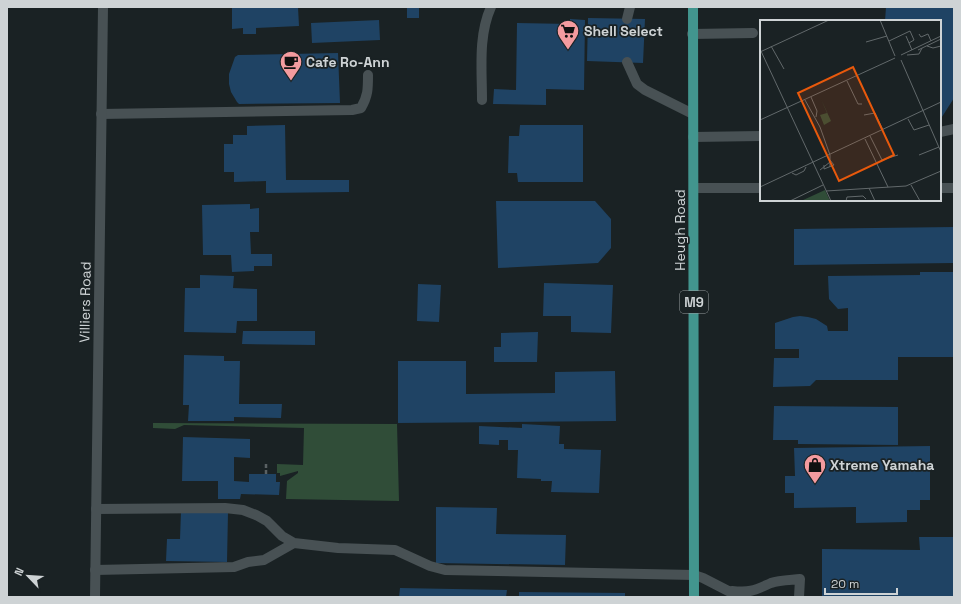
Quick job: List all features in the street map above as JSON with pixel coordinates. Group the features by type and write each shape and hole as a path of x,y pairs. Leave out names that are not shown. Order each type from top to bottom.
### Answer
{"main road":[{"name":"Heugh Road","path":"692,7 694,188 694,597"}],"street":[{"name":"Villiers Road","path":"95,597 103,7"},
{"path":"482,100 482,35 486,18 491,7"},
{"path":"627,19 630,7"},
{"path":"692,34 754,33"},
{"path":"627,62 638,84 645,90 693,114"},
{"path":"101,114 352,110 361,108 366,99 368,75"},
{"path":"941,132 954,129"},
{"path":"693,137 760,136"},
{"path":"694,188 760,188"},
{"path":"941,188 954,188"},
{"path":"96,509 226,508 243,510 266,521 282,536 294,543 338,548 395,550 430,566 445,570 694,575 704,578 740,597"},
{"path":"95,570 234,567 248,562 264,560 294,543"},
{"path":"728,591 756,591 772,582 800,579 799,597"}],"path":[{"path":"266,463 266,474"}],"green space":[{"path":"153,423 397,424 399,501 286,499 287,481 298,473 298,471 280,476 280,473 277,473 277,464 303,465 304,428 184,425 175,429 153,428"}],"building":[{"path":"232,7 298,7 299,26 256,28 256,34 243,34 243,28 232,29"},
{"path":"407,7 419,7 419,18 407,18"},
{"path":"886,7 954,7 954,98 941,118 941,20 885,20"},
{"path":"588,18 645,19 643,63 587,61"},
{"path":"570,19 585,20 584,90 546,89 546,105 493,104 494,89 516,90 517,23 570,24"},
{"path":"379,20 380,40 312,43 311,23"},
{"path":"338,53 340,103 239,104 231,92 229,74 235,57 238,55"},
{"path":"285,125 286,180 349,180 349,192 266,193 266,181 234,182 234,172 224,172 224,144 233,144 233,135 247,135 247,126"},
{"path":"520,125 583,125 583,182 518,182 517,173 508,173 509,136 519,136"},
{"path":"496,201 595,201 611,219 611,248 598,263 498,268"},
{"path":"250,204 250,209 259,208 259,232 250,232 251,254 272,254 272,266 254,266 254,271 232,272 231,255 203,255 202,205"},
{"path":"954,227 954,263 794,265 794,229"},
{"path":"920,272 954,272 954,357 898,357 898,380 816,380 810,386 773,387 774,358 799,358 799,349 775,349 775,323 800,316 816,319 827,326 828,331 848,331 848,308 838,309 829,299 828,276 920,275"},
{"path":"200,275 234,276 233,288 257,289 257,321 237,321 236,333 184,332 185,288 200,288"},
{"path":"544,283 613,285 611,333 571,332 571,316 543,316"},
{"path":"418,284 441,285 439,322 417,321"},
{"path":"243,331 315,331 315,345 242,344"},
{"path":"538,332 537,362 494,362 494,347 501,347 501,333"},
{"path":"184,355 224,356 224,361 240,361 239,404 282,404 281,418 234,417 234,421 188,421 189,405 183,405"},
{"path":"398,361 466,361 466,394 555,393 555,372 615,371 616,421 398,423"},
{"path":"774,406 898,407 898,445 798,444 798,440 773,440"},
{"path":"522,424 560,426 559,444 564,444 564,449 601,450 599,493 551,492 552,481 517,478 518,450 508,450 508,440 499,440 499,445 479,444 479,426 522,428"},
{"path":"183,437 250,439 250,458 234,457 234,481 249,482 249,474 276,474 276,482 280,482 279,495 241,494 240,499 218,499 218,481 182,481"},
{"path":"930,446 930,500 920,500 920,510 907,510 907,522 856,523 856,507 794,508 794,493 785,493 785,476 795,476 794,448"},
{"path":"436,507 497,508 496,534 566,535 565,565 436,563"},
{"path":"181,511 228,512 227,562 166,561 167,539 180,539"},
{"path":"919,537 954,537 954,597 822,597 822,549 920,550"},
{"path":"400,588 507,590 506,597 399,597"},
{"path":"519,592 625,593 625,597 519,597"}],"place":[{"name":"Shell Select","path":"568,50"},
{"name":"Cafe Ro-Ann","path":"291,82"},
{"name":"Xtreme Yamaha","path":"815,484"}]}
